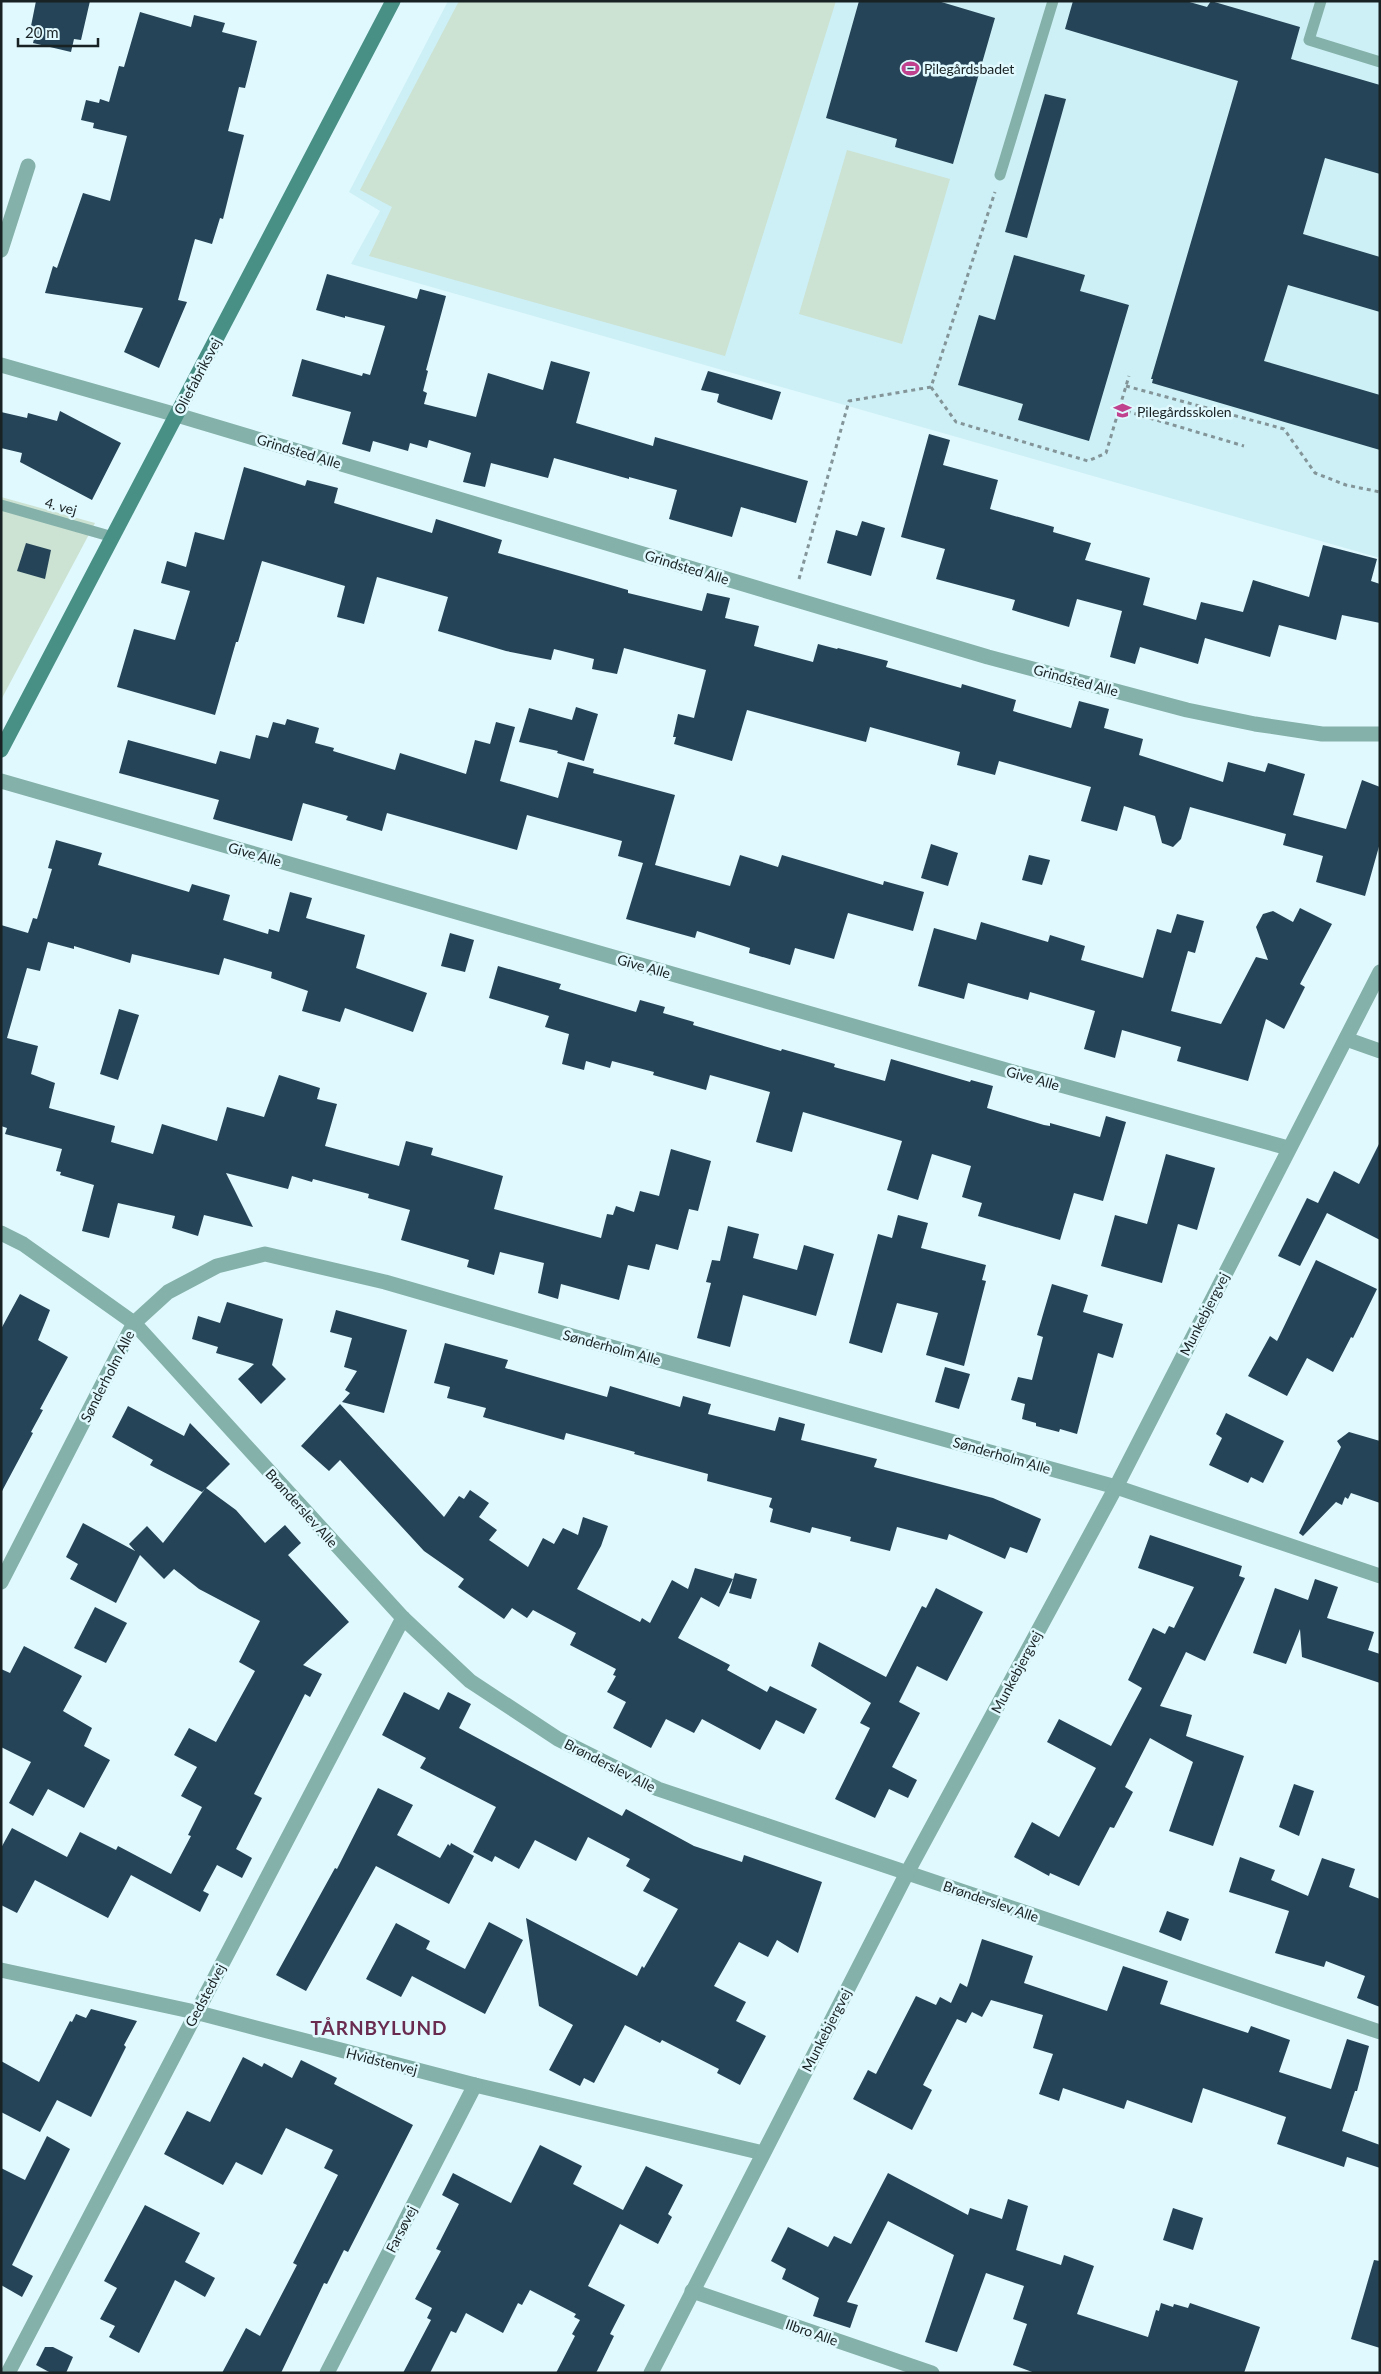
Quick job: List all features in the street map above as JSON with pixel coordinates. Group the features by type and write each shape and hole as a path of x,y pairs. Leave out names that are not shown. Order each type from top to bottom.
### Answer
{"street":[{"name":"Oliefabriksvej","path":"1,750 393,1"},
{"path":"1,250 28,166"},
{"name":"Grindsted Alle","path":"1,365 177,415 988,657 1187,710 1256,724 1322,734 1380,734"},
{"name":"Give Alle","path":"1,781 1013,1072 1288,1148"},
{"name":"Munkebjergvej","path":"651,2373 762,2153 908,1873 1116,1487 1288,1148 1380,972"},
{"path":"1346,1039 1380,1051"},
{"name":"Brønderslev Alle","path":"1,1233 23,1244 134,1323 403,1618 470,1681 558,1739 650,1785 1380,2032"},
{"name":"Sønderholm Alle","path":"1,1582 134,1323 168,1292 192,1279 217,1266 265,1254 385,1282 579,1338 1116,1487 1380,1576"},
{"name":"Gedstedvej","path":"8,2373 195,2012 403,1618"},
{"name":"Hvidstenvej","path":"1,1970 195,2012 475,2085 762,2153"},
{"name":"Farsøvej","path":"327,2373 475,2085"},
{"name":"Ilbro Alle","path":"692,2291 932,2373"}],"lane":[{"path":"1000,175 1052,1"},
{"path":"1320,1 1309,40 1380,62"},
{"name":"4. vej","path":"1,505 113,537"}],"path":[{"path":"931,387 1000,175"},
{"path":"931,387 956,422 1088,461 1106,453 1129,376"},
{"path":"1126,386 1284,429 1315,473 1346,485 1380,492"},
{"path":"793,599 849,401 931,387"},
{"path":"1119,409 1244,446"}],"shaded area":[{"name":"Pilegårdsskolen","path":"448,1 1380,1 1380,558 351,264 380,211 349,192"}],"green space":[{"path":"459,1 836,1 725,356 369,256 392,207 360,190"},
{"path":"847,150 950,179 902,344 799,314"},
{"path":"1,497 95,523 1,700"}],"building":[{"path":"36,1 90,1 81,40 74,39 71,52 33,43 37,27 31,26"},
{"name":"Pilegårdsbadet","path":"859,1 938,1 995,18 953,164 895,147 897,139 826,118"},
{"path":"1073,1 1186,1 1207,7 1211,1 1300,27 1291,59 1380,85 1380,174 1325,158 1303,234 1380,257 1380,312 1288,285 1264,361 1380,395 1380,450 1152,383 1153,379 1151,379 1238,81 1065,29"},
{"path":"140,12 191,27 194,15 225,23 222,32 257,41 245,88 239,87 228,131 244,135 223,219 220,218 212,244 195,239 178,300 187,302 159,368 124,352 143,308 45,293 53,266 57,268 83,193 110,201 127,136 93,128 94,123 81,120 86,100 99,103 100,99 109,102 119,66 124,67"},
{"path":"1045,94 1066,99 1027,238 1005,232"},
{"path":"1014,255 1085,275 1080,291 1129,305 1089,441 1018,420 1023,404 958,385 979,315 995,320"},
{"path":"327,274 417,299 420,289 446,296 426,370 428,371 423,391 427,393 424,404 476,417 488,373 543,390 551,361 590,372 576,423 653,446 655,437 808,481 796,523 741,507 732,537 669,519 677,490 554,458 548,478 491,463 485,487 463,482 471,453 429,440 427,448 410,443 408,451 373,441 370,452 342,444 351,412 292,396 302,359 362,376 363,373 370,375 385,326 316,310"},
{"path":"708,371 781,392 772,420 721,404 717,402 719,394 701,390"},
{"path":"60,411 121,443 92,500 20,462 22,453 1,448 1,412 27,418 28,413 57,421"},
{"path":"929,434 950,440 943,465 998,480 990,509 1054,527 1053,532 1091,543 1085,560 1150,578 1143,605 1196,620 1201,602 1243,612 1253,580 1309,597 1323,545 1377,559 1371,581 1380,584 1380,623 1342,615 1336,640 1279,625 1270,657 1205,638 1198,664 1140,647 1135,664 1110,657 1122,611 1077,599 1069,627 1012,610 1015,600 936,579 945,549 901,537"},
{"path":"244,467 305,486 307,480 338,488 334,503 432,533 436,519 502,540 498,553 628,590 628,593 702,611 707,593 730,598 725,618 759,626 754,646 813,662 818,644 838,648 888,661 886,667 961,688 962,684 1016,700 1013,711 1071,728 1079,701 1109,709 1104,728 1143,739 1139,755 1223,782 1228,762 1265,772 1268,763 1305,774 1293,815 1346,829 1362,780 1380,787 1380,843 1365,896 1316,882 1323,856 1283,845 1286,834 1190,807 1181,839 1173,847 1162,843 1155,816 1124,806 1117,831 1081,821 1091,787 999,761 995,775 957,765 960,752 870,727 866,742 747,710 732,761 674,744 676,737 673,737 678,714 694,718 706,670 624,648 617,674 592,669 594,659 554,649 551,660 506,651 438,631 448,597 377,577 364,624 337,617 345,586 262,561 215,715 117,687 134,629 175,640 190,591 161,583 167,561 186,567 195,532 224,540"},
{"path":"862,521 885,528 871,576 827,563 836,530 857,536"},
{"path":"26,543 51,550 45,579 17,571"},
{"path":"576,707 598,714 584,761 557,753 558,751 519,742 529,708 572,720"},
{"path":"287,719 319,728 315,743 334,748 333,751 395,770 400,753 466,774 475,740 490,744 496,722 515,727 500,781 558,798 568,762 594,769 593,773 675,795 655,865 730,886 740,855 778,867 782,855 883,885 884,881 924,892 913,931 848,913 834,959 795,948 790,965 749,953 750,948 697,931 695,938 626,919 643,863 618,856 622,841 527,815 517,850 387,813 382,831 346,820 348,816 303,803 292,841 213,819 219,800 119,773 128,740 216,764 220,751 250,759 256,735 268,738 273,722 285,725"},
{"path":"56,840 102,853 98,865 189,892 192,884 230,895 223,920 268,934 269,929 279,932 290,892 312,898 306,918 365,935 356,968 427,993 413,1032 345,1008 340,1022 302,1011 308,991 271,978 272,972 224,958 219,975 132,954 130,963 74,946 74,949 48,942 40,971 27,968 7,1038 38,1046 31,1074 55,1083 49,1108 115,1126 111,1142 153,1154 162,1124 217,1141 227,1107 264,1117 279,1075 320,1088 317,1099 337,1104 325,1146 399,1166 406,1141 433,1148 431,1155 503,1176 494,1209 601,1238 607,1214 613,1215 616,1206 634,1212 640,1191 659,1196 671,1149 711,1161 698,1211 689,1209 678,1250 656,1244 649,1270 628,1265 619,1300 561,1284 558,1299 538,1293 544,1263 500,1252 494,1275 467,1267 469,1260 401,1240 410,1210 368,1198 369,1194 313,1179 312,1182 292,1176 288,1189 226,1173 253,1227 204,1215 198,1236 172,1228 175,1216 118,1203 109,1238 82,1231 94,1185 60,1175 61,1172 56,1171 62,1149 5,1134 7,1128 1,1126 1,925 28,933 33,918 37,919 52,869 48,868"},
{"path":"931,844 958,853 948,886 921,878"},
{"path":"1029,855 1050,860 1042,885 1022,880"},
{"path":"1300,908 1332,924 1300,984 1305,987 1284,1029 1266,1019 1248,1081 1177,1061 1181,1047 1122,1030 1115,1058 1084,1049 1095,1011 1030,992 1028,1000 968,983 964,999 918,986 934,928 976,940 981,922 1048,942 1050,935 1085,946 1081,960 1143,978 1157,929 1171,933 1177,914 1204,921 1195,953 1188,951 1171,1011 1221,1024 1256,957 1268,960 1256,927 1263,914 1273,911 1293,922"},
{"path":"450,933 474,940 465,972 441,966"},
{"path":"498,966 561,984 559,989 636,1012 640,1000 665,1007 663,1013 694,1022 693,1025 781,1051 782,1049 835,1064 834,1067 885,1081 891,1059 970,1082 971,1080 993,1086 987,1108 1044,1125 1050,1126 1050,1123 1100,1137 1106,1116 1126,1122 1103,1201 1074,1193 1060,1240 978,1216 982,1203 962,1197 971,1166 932,1154 918,1200 887,1190 902,1141 803,1112 792,1152 756,1142 770,1092 710,1075 706,1090 653,1075 654,1072 612,1061 610,1068 586,1061 584,1070 562,1064 569,1034 545,1027 549,1016 489,998"},
{"path":"119,1009 139,1015 118,1080 100,1074"},
{"path":"1380,1142 1380,1240 1327,1213 1300,1266 1278,1256 1307,1198 1318,1203 1334,1171 1359,1184"},
{"path":"1166,1154 1215,1168 1197,1230 1178,1224 1162,1283 1101,1266 1115,1215 1147,1224"},
{"path":"898,1215 928,1223 921,1248 986,1265 982,1280 986,1281 964,1366 926,1355 938,1313 897,1303 882,1353 849,1343 878,1234 892,1238"},
{"path":"728,1226 759,1234 753,1258 797,1270 804,1245 834,1254 816,1316 743,1295 730,1347 697,1338 711,1283 706,1282 712,1260 720,1261"},
{"path":"1316,1260 1377,1289 1353,1338 1351,1337 1333,1372 1307,1358 1287,1396 1248,1376 1270,1336 1277,1341"},
{"path":"1052,1284 1088,1295 1083,1312 1123,1324 1113,1358 1098,1353 1077,1434 1060,1429 1059,1432 1036,1426 1036,1423 1022,1419 1025,1404 1011,1400 1018,1377 1032,1380 1043,1337 1037,1335"},
{"path":"20,1294 50,1310 38,1340 68,1357 40,1409 43,1410 31,1432 33,1433 1,1493 1,1329"},
{"path":"227,1302 283,1319 272,1365 286,1379 261,1404 238,1379 254,1364 216,1353 218,1347 192,1339 198,1316 220,1323"},
{"path":"336,1310 407,1330 384,1413 342,1402 350,1393 345,1390 357,1371 344,1367 352,1338 330,1332"},
{"path":"445,1343 508,1360 505,1368 607,1397 610,1386 680,1407 683,1396 711,1404 708,1414 775,1431 779,1417 805,1424 801,1440 877,1459 874,1467 993,1498 1041,1519 1027,1553 1010,1547 1005,1559 949,1534 947,1540 897,1527 890,1551 850,1541 851,1537 812,1527 810,1533 770,1522 773,1509 769,1507 772,1498 707,1481 708,1474 634,1454 635,1452 566,1433 564,1440 483,1417 486,1408 447,1398 450,1387 434,1383"},
{"path":"945,1367 970,1374 959,1409 935,1402"},
{"path":"340,1404 444,1517 459,1496 464,1499 470,1490 489,1503 479,1517 497,1530 489,1540 528,1567 543,1538 554,1544 563,1528 578,1535 583,1517 608,1526 601,1546 577,1589 640,1622 642,1618 650,1623 672,1580 688,1589 695,1568 733,1579 719,1607 701,1597 678,1638 730,1665 727,1670 767,1692 770,1686 817,1709 804,1734 776,1720 760,1750 702,1719 694,1733 666,1719 651,1748 613,1728 626,1702 607,1692 616,1676 613,1675 616,1669 570,1645 576,1633 533,1610 527,1618 512,1608 504,1619 458,1587 464,1579 424,1551 340,1460 329,1471 301,1446"},
{"path":"128,1406 184,1436 190,1423 230,1464 206,1488 236,1510 265,1543 285,1525 301,1543 288,1555 349,1622 303,1665 322,1674 310,1697 305,1694 254,1794 262,1798 236,1849 252,1858 242,1878 217,1865 203,1891 209,1894 200,1912 131,1875 108,1918 35,1880 17,1913 1,1905 1,1848 12,1828 67,1857 80,1832 116,1850 118,1846 171,1874 191,1836 188,1835 202,1807 181,1796 197,1767 174,1755 189,1728 216,1742 255,1671 239,1662 260,1621 199,1589 174,1569 164,1579 140,1555 116,1603 70,1579 78,1564 66,1557 83,1523 135,1551 129,1544 147,1526 163,1543 205,1489 202,1492 150,1465 153,1460 112,1437"},
{"path":"1226,1413 1284,1441 1263,1483 1251,1477 1248,1483 1209,1465 1222,1438 1216,1434"},
{"path":"1349,1432 1380,1441 1380,1503 1351,1493 1348,1499 1345,1497 1342,1505 1336,1502 1303,1536 1299,1533 1341,1447 1337,1441"},
{"path":"1150,1535 1242,1566 1239,1576 1245,1578 1205,1661 1186,1652 1160,1706 1192,1715 1186,1736 1244,1756 1213,1846 1169,1831 1193,1762 1150,1738 1125,1787 1133,1792 1114,1828 1110,1827 1079,1886 1050,1873 1049,1876 1014,1857 1032,1822 1059,1837 1096,1768 1047,1742 1059,1719 1111,1746 1142,1688 1128,1680 1153,1628 1165,1634 1169,1626 1174,1628 1194,1587 1138,1568"},
{"path":"735,1573 757,1579 751,1599 729,1593"},
{"path":"1315,1579 1338,1587 1327,1618 1374,1632 1368,1650 1380,1654 1380,1683 1302,1657 1300,1629 1286,1664 1253,1653 1275,1588 1308,1600"},
{"path":"936,1588 983,1612 947,1681 917,1666 899,1702 920,1713 892,1767 917,1780 908,1798 889,1789 875,1818 835,1799 870,1728 860,1723 871,1703 811,1666 819,1642 886,1677 922,1606 926,1608"},
{"path":"95,1607 127,1623 106,1663 74,1648"},
{"path":"24,1646 82,1676 63,1711 92,1728 84,1746 110,1760 84,1808 48,1789 33,1816 9,1803 31,1762 1,1747 1,1669 10,1673"},
{"path":"404,1692 439,1710 448,1692 471,1704 459,1728 622,1816 626,1809 694,1846 742,1862 744,1855 822,1882 798,1953 777,1940 768,1957 739,1942 714,1986 746,2002 736,2021 766,2036 740,2085 717,2073 719,2069 662,2040 660,2043 625,2025 594,2083 584,2078 580,2086 549,2070 573,2025 539,2006 526,1918 637,1976 642,1966 644,1968 678,1909 643,1891 650,1879 626,1866 630,1859 588,1837 576,1861 535,1840 519,1869 495,1856 492,1862 473,1852 496,1807 420,1768 426,1758 382,1735"},
{"path":"1294,1784 1314,1791 1299,1836 1279,1827"},
{"path":"378,1788 413,1805 397,1835 440,1858 448,1844 450,1846 451,1843 474,1856 449,1904 376,1866 306,1991 276,1975 335,1868 337,1869"},
{"path":"1240,1857 1275,1870 1271,1880 1308,1896 1322,1858 1355,1869 1349,1887 1380,1899 1380,2007 1357,1998 1365,1976 1326,1961 1324,1967 1275,1953 1289,1911 1229,1892"},
{"path":"1167,1911 1189,1919 1181,1941 1159,1932"},
{"path":"489,1922 523,1940 485,2014 412,1976 401,1997 366,1979 396,1923 430,1941 426,1949 465,1969"},
{"path":"982,1939 1033,1956 1024,1983 1107,2011 1123,1966 1168,1981 1160,2004 1248,2033 1251,2026 1290,2040 1279,2072 1331,2089 1347,2039 1369,2046 1357,2091 1355,2091 1342,2131 1380,2145 1380,2168 1347,2157 1344,2167 1277,2144 1286,2117 1203,2088 1192,2123 1127,2100 1124,2109 1063,2088 1059,2101 1039,2094 1053,2054 1033,2048 1043,2015 991,2000 982,2017 972,2012 966,2023 957,2019 923,2085 932,2090 912,2130 853,2099 868,2070 876,2074 916,1996 936,2005 940,1997 951,2003 960,1983 967,1987"},
{"path":"91,2009 137,2021 91,2117 57,2100 40,2132 1,2112 1,2061 39,2082 70,2021 72,2022 76,2014 86,2018"},
{"path":"243,2057 262,2067 264,2063 292,2078 301,2060 337,2078 334,2084 413,2125 348,2252 344,2250 327,2284 324,2283 281,2373 222,2373 246,2328 260,2336 297,2265 293,2263 338,2175 324,2168 333,2150 286,2128 262,2175 236,2162 223,2185 164,2154 187,2111 210,2122"},
{"path":"47,2136 70,2149 12,2265 33,2276 22,2297 1,2285 1,2168 25,2180"},
{"path":"540,2145 582,2166 573,2184 623,2210 646,2166 683,2185 668,2214 672,2217 658,2244 620,2224 588,2286 625,2305 610,2334 614,2336 596,2373 556,2373 575,2336 572,2334 580,2320 574,2317 576,2314 530,2290 522,2305 518,2303 503,2333 466,2313 456,2333 451,2331 430,2373 403,2373 431,2320 427,2318 432,2308 415,2299 441,2251 436,2249 459,2204 442,2195 453,2173 511,2203"},
{"path":"888,2173 968,2215 970,2208 1002,2219 1008,2199 1028,2206 1016,2250 1061,2265 1064,2255 1094,2266 1077,2314 1148,2337 1156,2310 1159,2311 1161,2303 1173,2307 1174,2304 1188,2308 1190,2303 1260,2327 1244,2373 1035,2373 1013,2365 1027,2324 1013,2319 1024,2286 986,2273 957,2352 925,2342 954,2255 888,2221 847,2302 858,2305 850,2328 813,2316 819,2298 782,2279 786,2269 771,2261 788,2227 828,2247 834,2236 851,2244"},
{"path":"145,2205 200,2233 185,2262 215,2278 205,2297 175,2280 139,2353 109,2337 115,2326 100,2319 117,2288 104,2281"},
{"path":"1173,2208 1203,2218 1193,2250 1163,2240"},
{"path":"1374,2260 1380,2261 1380,2348 1351,2339"},
{"path":"45,2347 53,2347 73,2357 66,2373 51,2373 36,2365"}],"place":[{"name":"Pilegårdsbadet","path":"910,68"},
{"name":"Pilegårdsskolen","path":"1123,411"}],"district":[{"name":"TÅRNBYLUND","path":"379,2027"}]}
